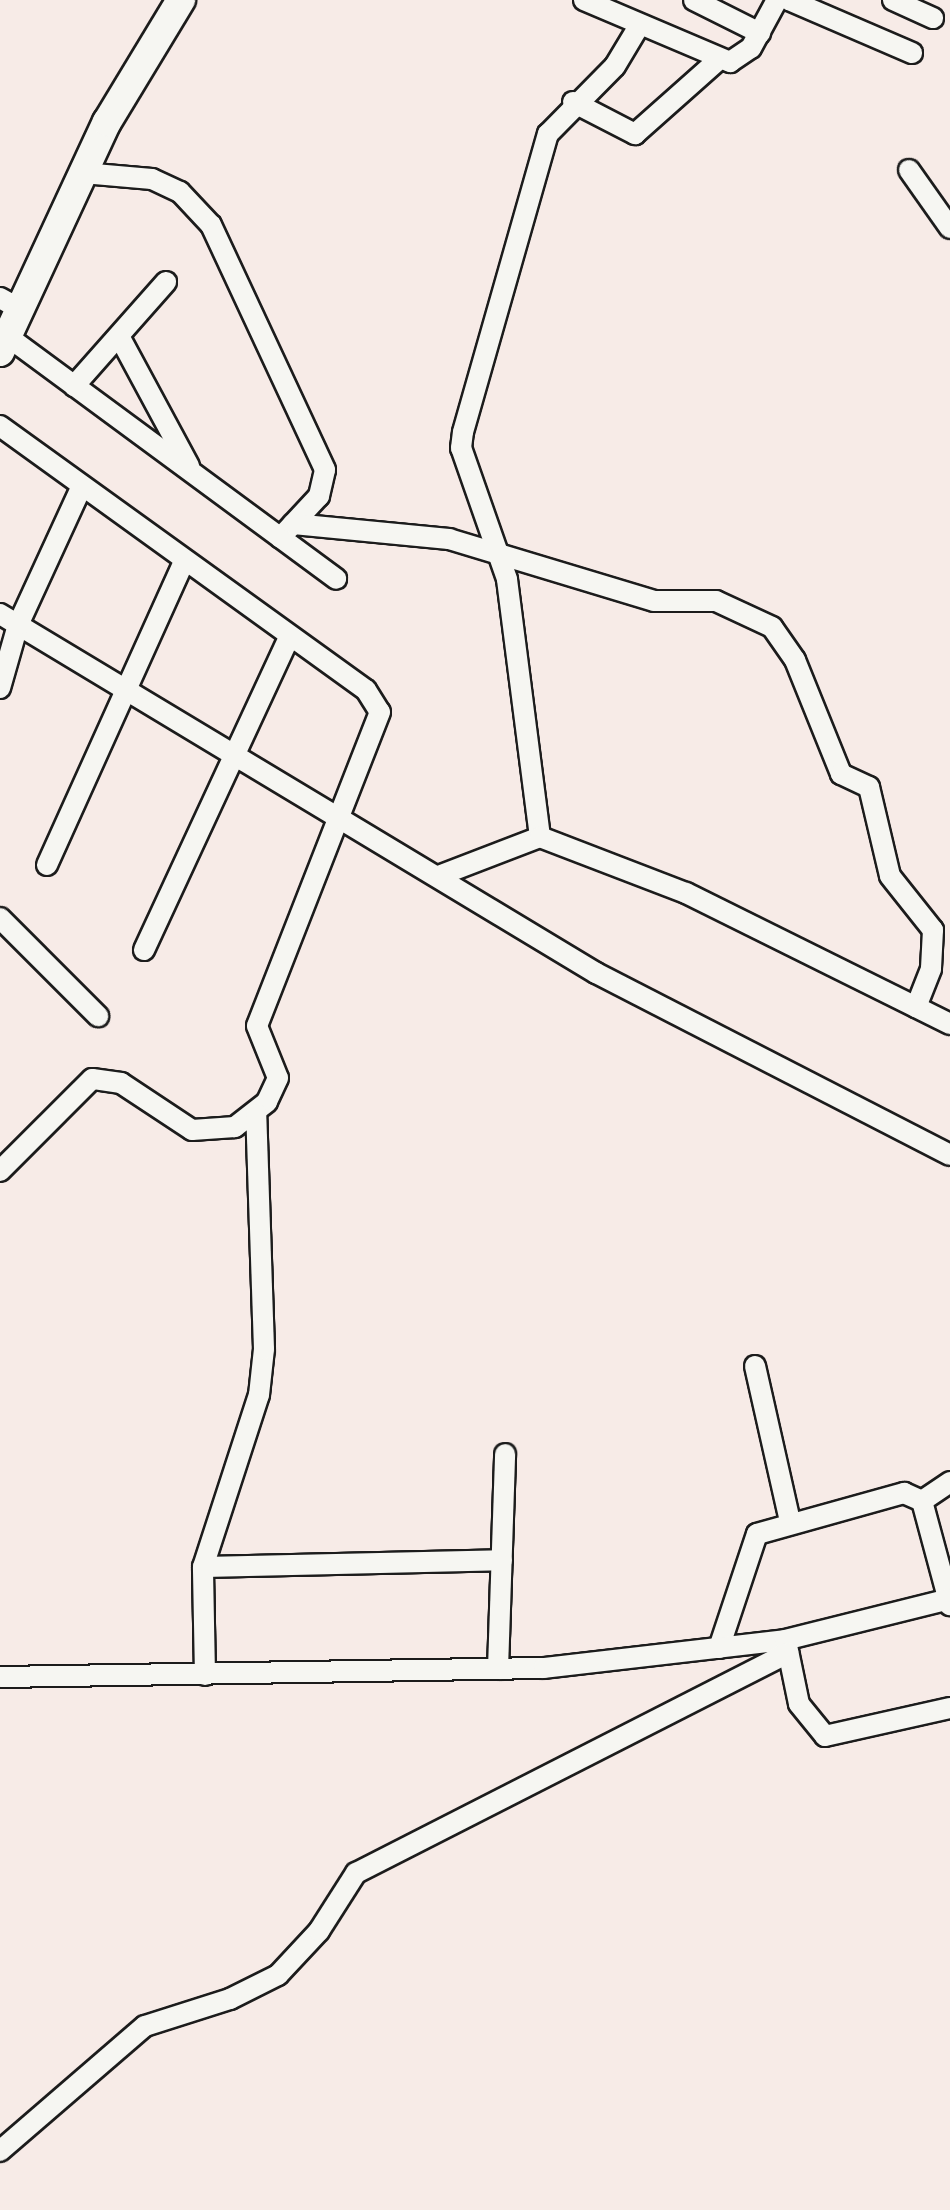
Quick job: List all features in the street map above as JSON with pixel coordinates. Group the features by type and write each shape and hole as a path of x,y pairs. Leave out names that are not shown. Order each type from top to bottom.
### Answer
{"street":[{"path":"181,0 83,173 49,247 4,322 74,386 193,473 286,531 336,579"},
{"path":"584,0 716,62 739,60 760,33 777,0"},
{"path":"694,0 760,33"},
{"path":"789,0 912,53"},
{"path":"893,0 933,18"},
{"path":"540,837 502,561 461,448 548,134 573,102 615,66 639,26"},
{"path":"573,102 635,134 716,62"},
{"path":"909,170 950,228"},
{"path":"83,173 152,179 180,192 211,225 325,470 319,496 286,531"},
{"path":"74,386 166,282"},
{"path":"119,336 193,473"},
{"path":"0,426 366,690 380,712 345,817 257,1026 278,1078 256,1114 235,1127 192,1130 121,1083 92,1079 0,1171"},
{"path":"0,688 18,625 82,486"},
{"path":"286,531 449,539 502,561 654,601 716,601 772,627 795,660 841,774 869,787 890,876 933,930 931,969 916,1007"},
{"path":"47,865 184,561"},
{"path":"0,614 345,817 596,973 950,1155"},
{"path":"144,950 233,751 289,637"},
{"path":"441,875 540,837 686,893 950,1024"},
{"path":"0,918 98,1016"},
{"path":"205,1675 203,1567 261,1379 256,1114"},
{"path":"755,1366 790,1521"},
{"path":"498,1669 505,1454"},
{"path":"922,1501 950,1482"},
{"path":"719,1648 751,1543 790,1521 904,1493 922,1501"},
{"path":"0,2151 145,2026 230,1999 278,1975 319,1931 356,1873 787,1646 950,1601 922,1501"},
{"path":"203,1567 502,1560"},
{"path":"0,1677 498,1669 719,1648 787,1646"},
{"path":"787,1646 799,1704 825,1736 950,1708"}]}
